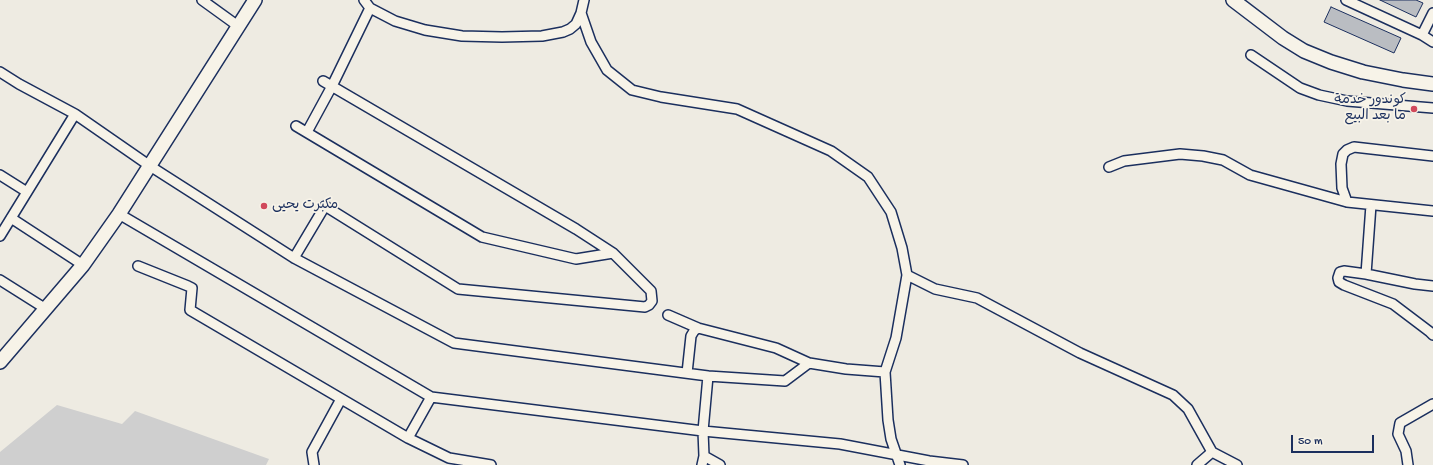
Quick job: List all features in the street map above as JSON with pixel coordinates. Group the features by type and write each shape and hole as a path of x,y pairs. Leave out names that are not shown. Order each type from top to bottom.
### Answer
{"street":[{"path":"202,0 238,26"},
{"path":"0,362 83,265 119,214 255,0"},
{"path":"364,0 370,8 395,21 425,30 462,36 502,37 542,36 563,32 570,29 576,24 581,13 584,0"},
{"path":"1233,0 1283,38 1304,51 1331,62 1363,72 1433,84"},
{"path":"1346,0 1422,35 1433,42"},
{"path":"307,132 332,86 370,8"},
{"path":"581,13 591,42 607,70 632,90 661,97 737,109 831,151 868,178 891,212 902,248 907,275 896,338 885,372 888,420 891,439 900,465"},
{"path":"1422,35 1433,13"},
{"path":"1251,55 1300,88 1318,95 1347,100 1433,108"},
{"path":"0,72 74,114 150,166 294,258 454,343 708,376 785,381 809,363"},
{"path":"294,258 325,206 458,289 644,307 649,305 652,301 651,291 613,253 576,229 323,81"},
{"path":"0,236 74,114"},
{"path":"296,126 482,237 576,259 613,253"},
{"path":"1347,202 1342,188 1341,164 1343,154 1354,146 1433,156"},
{"path":"1109,167 1124,161 1173,155 1204,156 1223,160 1250,175 1347,202 1433,211"},
{"path":"0,175 27,192"},
{"path":"1366,274 1372,205"},
{"path":"119,214 431,397 703,431 840,444 929,461 963,465"},
{"path":"11,218 83,265"},
{"path":"138,266 192,288 190,310 408,438 449,458 491,465"},
{"path":"1433,286 1415,284 1344,270 1340,272 1338,278 1339,282 1344,285 1393,304 1433,335"},
{"path":"907,275 935,289 977,298 1080,353 1173,395 1188,409 1212,452 1237,465"},
{"path":"0,280 46,309"},
{"path":"668,315 698,328 776,348 809,363 846,369 885,372"},
{"path":"687,373 691,336 698,328"},
{"path":"708,376 703,431 703,460 720,465"},
{"path":"408,438 431,397"},
{"path":"314,465 312,452 341,399"},
{"path":"1408,465 1406,452 1398,434 1400,423 1433,404"},
{"path":"1197,465 1212,452"}],"shaded area":[{"path":"57,405 122,424 135,411 269,459 266,465 0,465 0,452"}],"building":[{"path":"1380,0 1416,0 1423,3 1416,17"},
{"path":"1331,7 1401,38 1394,53 1324,22"}],"place":[{"name":"كوندور خدمة ما بعد البيع","path":"1414,109"},
{"name":"مكبرت يحيى","path":"264,206"}]}
